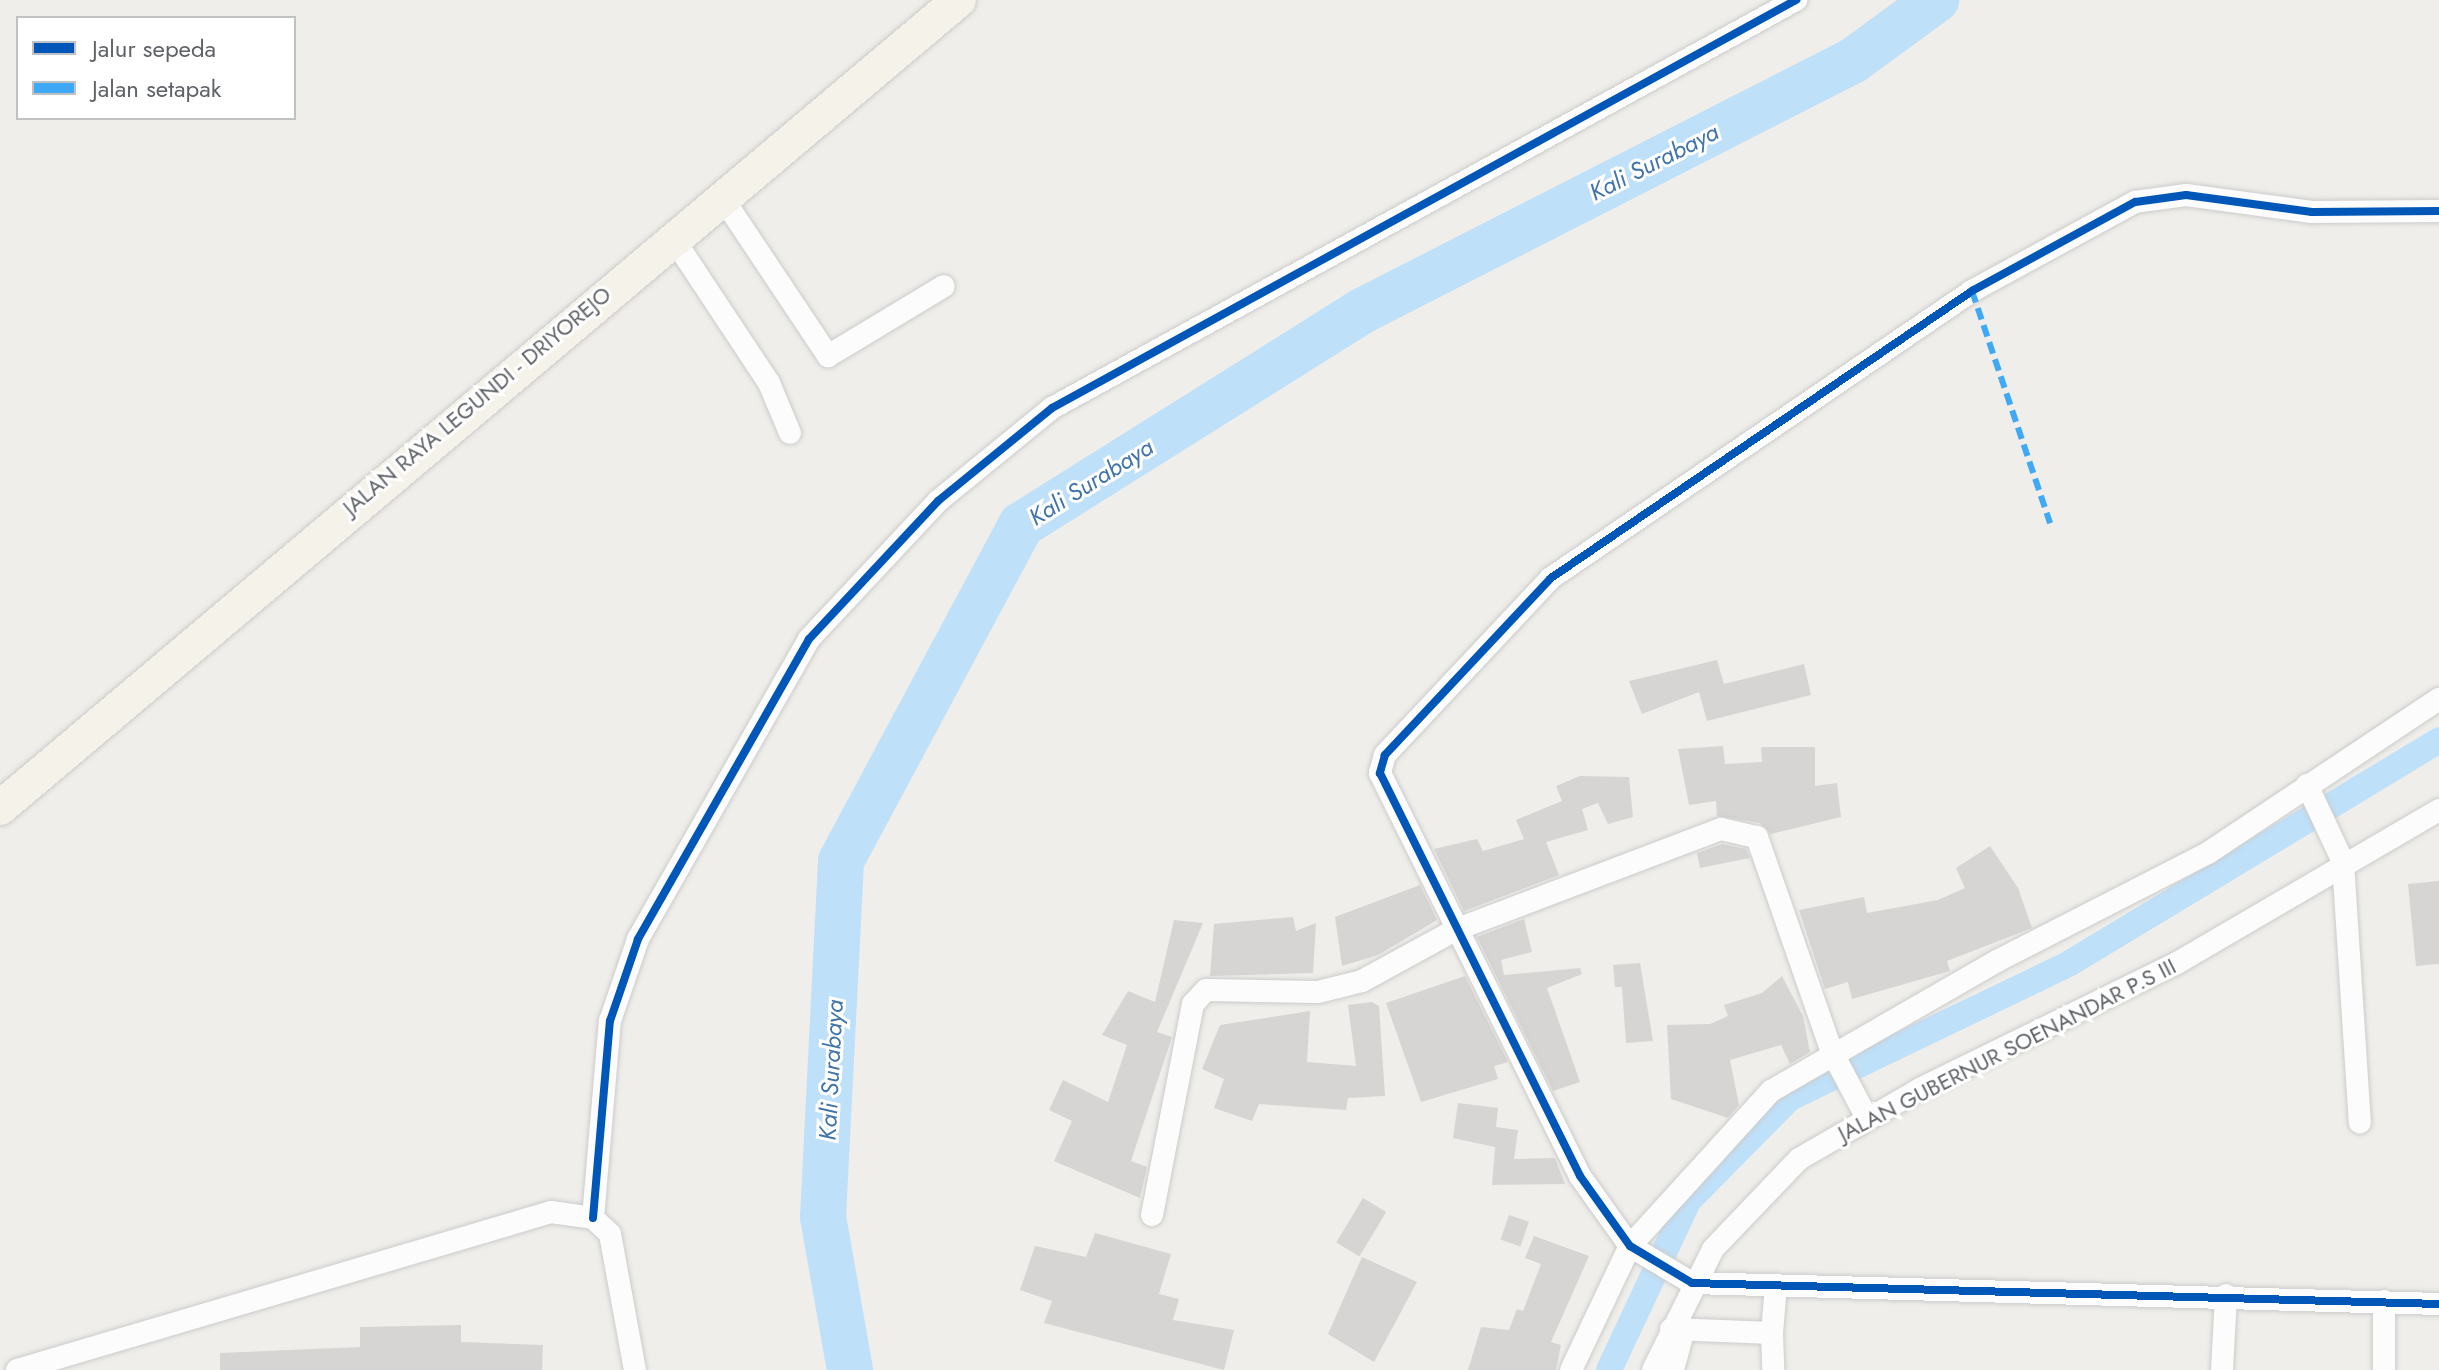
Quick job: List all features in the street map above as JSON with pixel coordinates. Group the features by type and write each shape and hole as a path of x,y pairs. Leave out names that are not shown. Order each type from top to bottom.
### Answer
{"main road":[{"name":"JALAN RAYA LEGUNDI - DRIYOREJO","path":"0,808 671,235 959,0"}],"street":[{"path":"593,1218 610,1021 638,939 809,639 938,501 1052,408 1796,0"},
{"path":"720,194 831,357 944,286"},
{"path":"2439,211 2312,212 2186,195 2135,202 1972,291 1551,578 1398,741 1380,773 1455,930 1580,1176 1635,1248 1685,1279 1776,1285 2226,1295 2439,1304"},
{"path":"671,235 769,383 790,433"},
{"path":"1571,1370 1635,1248 1738,1121 1836,1059 2153,884 2310,792 2439,699"},
{"path":"2310,792 2340,855 2360,1122"},
{"name":"JALAN GUBERNUR SOENANDAR P.S III","path":"1653,1370 1677,1329 1685,1279 1747,1207 1799,1159 1862,1110 2177,963 2340,855 2439,810"},
{"path":"1152,1215 1198,996 1215,989 1340,988 1455,930 1721,829 1747,830 1757,837 1836,1059 1862,1110"},
{"path":"17,1370 551,1212 593,1218 610,1234 635,1370"},
{"path":"1773,1370 1776,1285"},
{"path":"2222,1370 2226,1295"},
{"path":"2384,1301 2384,1370"},
{"path":"1673,1370 1677,1329 1772,1333"}],"building":[{"path":"1717,660 1724,684 1804,664 1811,695 1707,721 1699,692 1642,714 1629,681"},
{"path":"1723,746 1725,764 1762,762 1761,747 1815,747 1815,786 1837,783 1841,817 1771,834 1760,823 1717,816 1716,801 1689,805 1678,749"},
{"path":"1580,776 1629,777 1633,817 1608,824 1598,803 1582,809 1588,830 1546,842 1559,875 1464,911 1434,849 1477,839 1483,851 1524,839 1516,820 1562,801 1556,786"},
{"path":"1722,844 1746,849 1750,858 1700,868 1697,853"},
{"path":"1990,846 2018,888 2032,928 1947,961 1950,971 1852,999 1848,982 1825,989 1799,910 1864,897 1867,913 1938,900 1965,888 1956,868"},
{"path":"2439,881 2439,964 2416,966 2408,884"},
{"path":"1420,885 1437,920 1378,955 1342,966 1335,917"},
{"path":"1293,917 1296,931 1316,923 1313,973 1210,976 1214,924"},
{"path":"1524,919 1532,952 1501,960 1504,975 1580,968 1582,974 1547,988 1580,1082 1553,1091 1477,937"},
{"path":"1174,920 1203,923 1157,1032 1172,1037 1131,1161 1147,1167 1140,1198 1054,1161 1072,1121 1049,1110 1063,1080 1108,1102 1127,1045 1102,1035 1128,991 1155,1002"},
{"path":"1640,963 1653,1041 1626,1043 1622,987 1615,987 1613,965"},
{"path":"1465,976 1508,1062 1494,1066 1498,1079 1421,1102 1386,1003"},
{"path":"1782,976 1803,1016 1810,1052 1790,1064 1781,1045 1730,1060 1739,1105 1728,1118 1671,1099 1667,1025 1710,1024 1728,1016 1724,1005 1762,993"},
{"path":"1372,1002 1379,1006 1385,1096 1348,1098 1346,1110 1259,1104 1252,1121 1214,1108 1224,1079 1202,1069 1220,1025 1310,1011 1307,1062 1356,1066 1348,1005"},
{"path":"1458,1103 1498,1108 1496,1127 1518,1130 1514,1159 1555,1158 1565,1184 1492,1185 1495,1147 1453,1138"},
{"path":"1363,1198 1386,1212 1359,1256 1336,1243"},
{"path":"1509,1215 1529,1222 1520,1246 1501,1240"},
{"path":"1095,1233 1171,1254 1159,1294 1179,1299 1173,1320 1234,1330 1224,1370 1044,1323 1052,1301 1020,1290 1035,1246 1086,1257"},
{"path":"1534,1236 1589,1256 1551,1342 1561,1345 1556,1370 1468,1370 1481,1327 1509,1330 1517,1309 1523,1311 1541,1264 1525,1258"},
{"path":"1362,1257 1417,1282 1374,1362 1328,1334"},
{"path":"461,1325 461,1342 543,1345 542,1370 220,1370 220,1353 360,1347 360,1327"}],"waterway":[{"name":"Kali Surabaya","path":"850,1370 823,1217 841,861 1021,525 1362,311 1854,60 1936,0"},
{"path":"1609,1370 1688,1201 1790,1098 2070,963 2439,740"}],"marked path":[{"path":"1972,291 2050,523"}],"cycle path":[{"path":"593,1218 610,1021 638,939 809,639 938,501 1052,408 1796,0"},
{"path":"2439,211 2312,212 2186,195 2135,202 1972,291 1551,578 1385,755 1380,773 1580,1176 1630,1246 1692,1283 2439,1304"}]}
